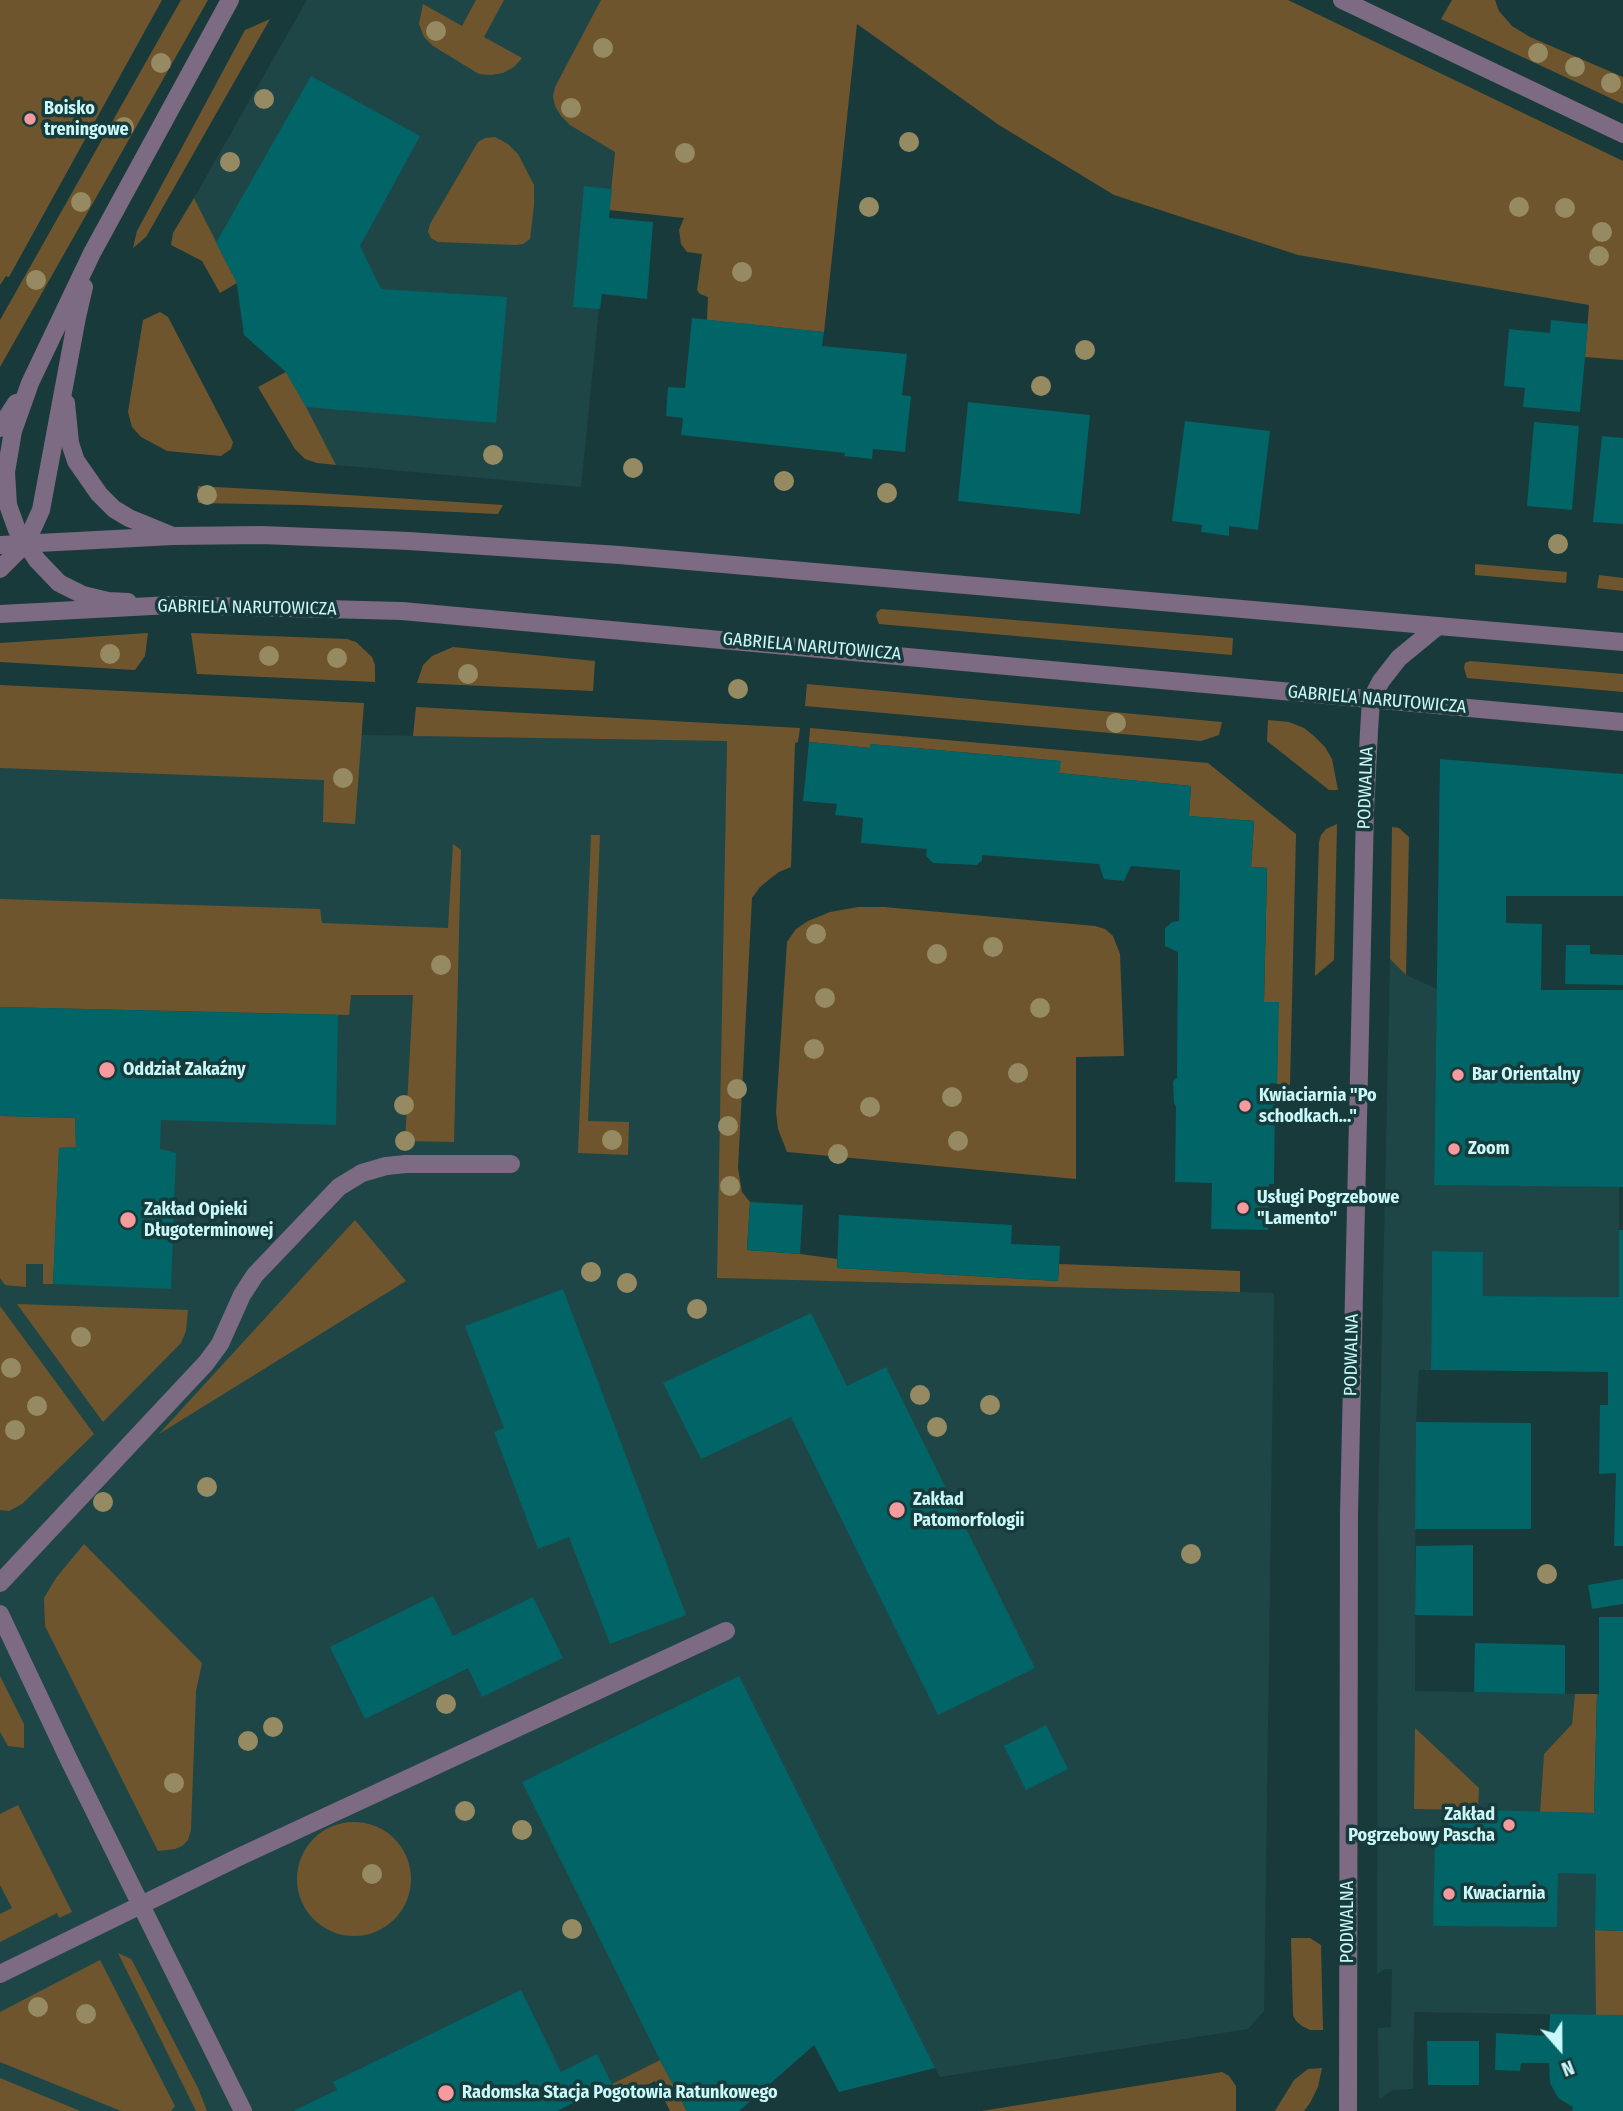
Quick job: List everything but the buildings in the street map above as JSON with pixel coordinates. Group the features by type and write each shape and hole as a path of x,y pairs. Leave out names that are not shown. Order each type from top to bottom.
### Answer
{"street":[{"path":"171,605 108,601 83,595 59,583 37,560 17,530 8,505 6,472 13,431 30,383 92,253 230,0"},
{"path":"1342,0 1623,134"},
{"path":"0,569 26,543 41,510 76,317 92,253"},
{"path":"0,428 30,383"},
{"path":"63,389 70,443 76,461 99,494 114,509 129,518 173,536"},
{"path":"0,545 173,536 307,537 593,554 1623,642"},
{"name":"GABRIELA NARUTOWICZA","path":"0,614 171,605 402,611 1623,722"},
{"name":"PODWALNA","path":"1348,2111 1349,1514 1365,811 1371,699 1399,658 1438,626"},
{"path":"0,1583 206,1363 220,1344 242,1295 255,1275 339,1187 362,1173 406,1164 511,1164"},
{"path":"0,1614 239,2108"},
{"path":"0,1974 242,1856 726,1631"}],"shaded area":[{"name":"Boisko treningowe","path":"0,0 162,0 9,277 6,276 0,285"},
{"path":"181,0 208,0 0,367 0,320"},
{"path":"307,0 630,0 581,487 336,465 286,372 244,335 236,283 194,198"},
{"path":"476,0 504,0 484,37 522,58 514,67 503,73 479,74 433,46 424,37 419,24 423,4 462,26"},
{"path":"601,0 1288,0 1623,161 1623,360 1585,357 1589,305 1298,255 1114,195 999,125 857,24 824,332 707,320 708,297 697,290 702,254 687,252 681,244 679,230 684,218 609,210 615,152 570,125 555,106 555,87"},
{"path":"1452,0 1495,0 1499,11 1512,26 1530,37 1623,77 1623,104 1441,19"},
{"path":"270,19 146,237 133,248 137,231 245,30"},
{"path":"495,137 518,154 534,185 530,239 516,245 438,242 431,238 428,232 430,224 478,142"},
{"path":"194,198 237,283 220,293 202,261 171,245 173,233"},
{"path":"160,312 168,317 233,442 231,449 221,456 167,451 141,437 132,427 128,412 143,320"},
{"path":"286,372 336,465 305,459 295,449 258,387"},
{"path":"198,486 503,505 498,514 198,503"},
{"path":"1475,564 1567,572 1566,583 1475,575"},
{"path":"1599,575 1623,578 1623,591 1597,588"},
{"path":"881,609 1233,638 1232,655 879,624 876,616"},
{"path":"148,633 145,656 135,670 0,662 0,643"},
{"path":"191,633 347,639 356,642 372,657 375,682 197,674"},
{"path":"453,647 595,661 593,691 417,683 423,665 432,656"},
{"path":"1470,661 1623,674 1623,692 1467,678 1464,668 1465,663"},
{"path":"807,684 1222,722 1219,735 1201,741 805,706"},
{"path":"0,685 364,703 355,824 323,822 324,780 0,768"},
{"path":"416,707 800,728 798,742 795,743 791,867 771,878 752,898 738,1168 742,1192 750,1202 747,1250 837,1259 837,1268 1058,1281 1059,1264 1240,1271 1240,1292 717,1278 727,741 413,736"},
{"path":"0,720 362,735 727,741 718,1278 1274,1293 1264,2011 1248,2029 940,2077 935,2068 839,2092 814,2045 739,2111 687,2111 660,2060 557,2111 0,2111"},
{"path":"1268,720 1289,722 1304,728 1325,747 1332,759 1338,790 1329,790 1267,741"},
{"path":"810,728 1208,763 1296,834 1290,1085 1277,1084 1278,1002 1264,1002 1267,868 1251,867 1254,821 1189,816 1191,786 1059,773 1060,761 870,744 870,748 809,742"},
{"path":"1337,824 1334,960 1315,976 1319,842 1326,829"},
{"path":"1392,827 1399,828 1409,837 1406,975 1390,959"},
{"path":"591,835 600,835 588,1121 629,1122 628,1155 578,1153"},
{"path":"453,844 461,850 454,1142 405,1141 413,995 351,995 349,1015 0,1007 0,899 320,909 322,923 448,928"},
{"path":"858,907 1095,926 1105,929 1113,936 1120,954 1124,1056 1076,1057 1076,1179 787,1152 778,1129 776,1112 787,942 796,929 808,921 830,912"},
{"path":"1390,959 1406,975 1437,989 1434,1184 1619,1187 1619,1297 1483,1296 1483,1252 1432,1251 1431,1370 1419,1370 1416,1422 1415,1691 1575,1694 1572,1724 1544,1754 1540,1812 1448,1809 1596,1874 1596,2015 1414,2012 1413,2089 1393,2090 1379,2099 1378,2028 1391,2027 1392,1969 1385,1969 1377,1974 1378,1520"},
{"path":"0,1116 75,1118 76,1147 59,1148 53,1284 43,1284 43,1264 26,1264 26,1287 5,1285 0,1278"},
{"path":"355,1220 406,1281 159,1434"},
{"path":"17,1304 188,1310 186,1331 181,1343 103,1422"},
{"path":"0,1306 94,1434 22,1504 9,1511 0,1510"},
{"path":"84,1544 202,1663 196,1691 191,1830 188,1840 175,1849 158,1851 45,1626 44,1598 56,1578"},
{"path":"0,1676 24,1724 24,1748 8,1746 0,1732"},
{"path":"1575,1694 1597,1694 1594,1813 1540,1812 1544,1754 1572,1724"},
{"path":"1415,1728 1479,1788 1478,1810 1414,1809"},
{"path":"18,1805 72,1912 59,1918 57,1913 0,1942 0,1914 12,1908 0,1885 0,1814"},
{"path":"354,1822 376,1827 394,1839 406,1857 411,1879 406,1901 394,1919 376,1931 354,1936 332,1931 314,1919 302,1901 297,1879 302,1857 314,1839 332,1827"},
{"path":"1595,1930 1623,1931 1623,2015 1596,2015"},
{"path":"1291,1938 1310,1938 1321,1945 1323,2030 1310,2030 1302,2026 1293,2015"},
{"path":"118,1953 131,1959 198,2088 207,2111 196,2111"},
{"path":"100,1960 175,2106 171,2111 121,2111 0,2062 0,2012"},
{"path":"660,2060 687,2111 670,2111 655,2081 620,2099 612,2084"},
{"path":"1322,2068 1318,2087 1304,2111 1275,2111 1294,2080 1308,2069"},
{"path":"1222,2072 1229,2076 1236,2086 1236,2111 982,2111"},
{"path":"0,2078 80,2111 0,2111"}],"place":[{"name":"Boisko treningowe","path":"30,119"},
{"name":"Oddział Zakaźny","path":"107,1070"},
{"name":"Bar Orientalny","path":"1458,1075"},
{"name":"Kwiaciarnia \"Po schodkach...\"","path":"1245,1106"},
{"name":"Zoom","path":"1454,1149"},
{"name":"Usługi Pogrzebowe \"Lamento\"","path":"1243,1208"},
{"name":"Zakład Opieki Długoterminowej","path":"128,1220"},
{"name":"Zakład Patomorfologii","path":"897,1510"},
{"name":"Zakład Pogrzebowy Pascha","path":"1509,1825"},
{"name":"Kwaciarnia","path":"1449,1894"},
{"name":"Radomska Stacja Pogotowia Ratunkowego","path":"446,2093"}]}
